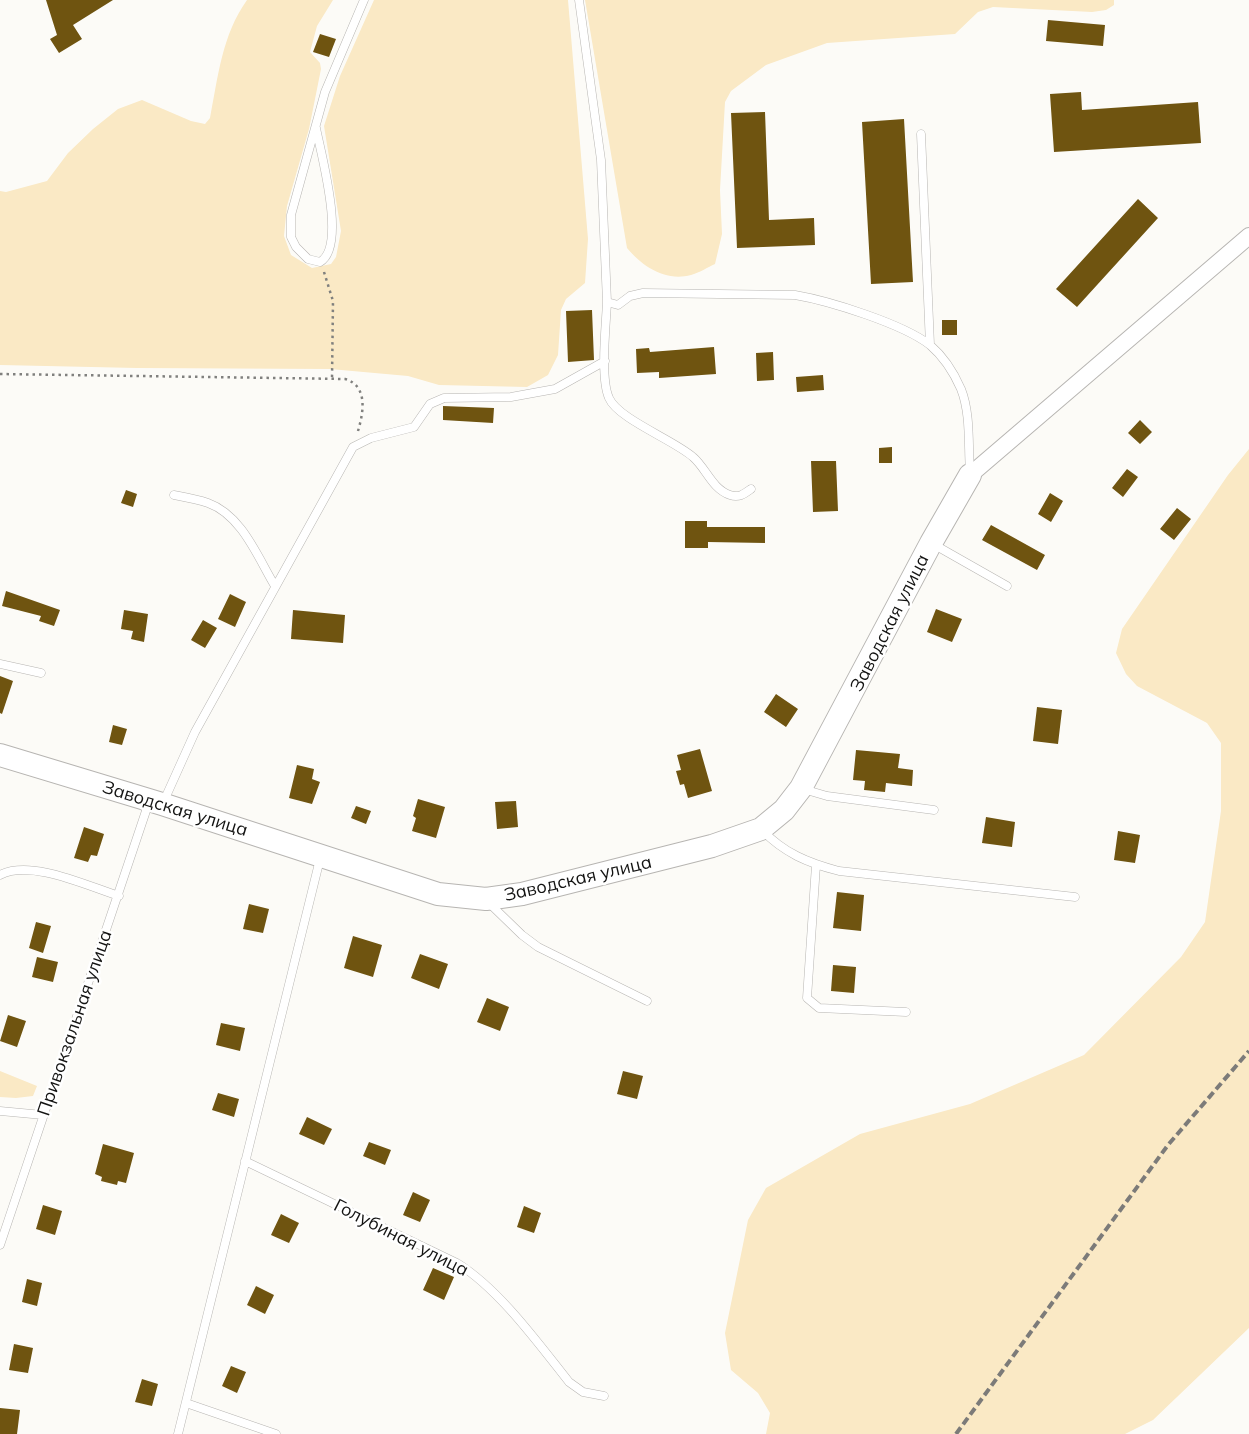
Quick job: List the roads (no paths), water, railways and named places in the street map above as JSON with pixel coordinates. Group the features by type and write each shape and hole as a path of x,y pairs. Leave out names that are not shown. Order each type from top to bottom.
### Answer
{"street":[{"path":"970,475 1249,236"},
{"name":"Заводская улица","path":"0,755 156,802 321,857 370,870 438,894 486,899 522,894 712,846 761,829 784,810 801,788 970,475"}],"lane":[{"path":"316,128 332,218 330,249 327,257 320,262 308,258 296,247 290,224 295,197 329,80 364,0"},
{"path":"578,0 601,160 607,302 605,361 609,398 620,411 694,457 720,490 731,495 742,496 751,489"},
{"path":"921,134 930,345"},
{"path":"607,302 618,305 630,296 643,293 795,295 818,299 843,307 912,335 930,345 944,360 961,390 967,415 970,475"},
{"name":"Привокзальная улица","path":"0,1245 118,896 156,802 353,447 371,438 414,427 430,404 444,398 511,397 555,389 605,361"},
{"path":"174,495 208,502 227,515 240,527 275,586"},
{"path":"932,543 1008,586"},
{"path":"0,664 41,673"},
{"path":"801,788 828,796 934,810"},
{"path":"761,829 778,846 816,866 839,871 1075,897"},
{"path":"178,1434 321,857"},
{"path":"816,866 807,998 819,1008 906,1012"},
{"path":"0,875 10,870 29,869 118,896"},
{"path":"486,899 522,935 538,947 647,1001"},
{"path":"0,1110 43,1115"},
{"name":"Голубиная улица","path":"245,1161 457,1263 474,1274 492,1291 569,1382 583,1392 604,1396"},
{"path":"186,1403 276,1434"}],"railway":[{"path":"956,1434 1168,1145 1249,1051"}]}
